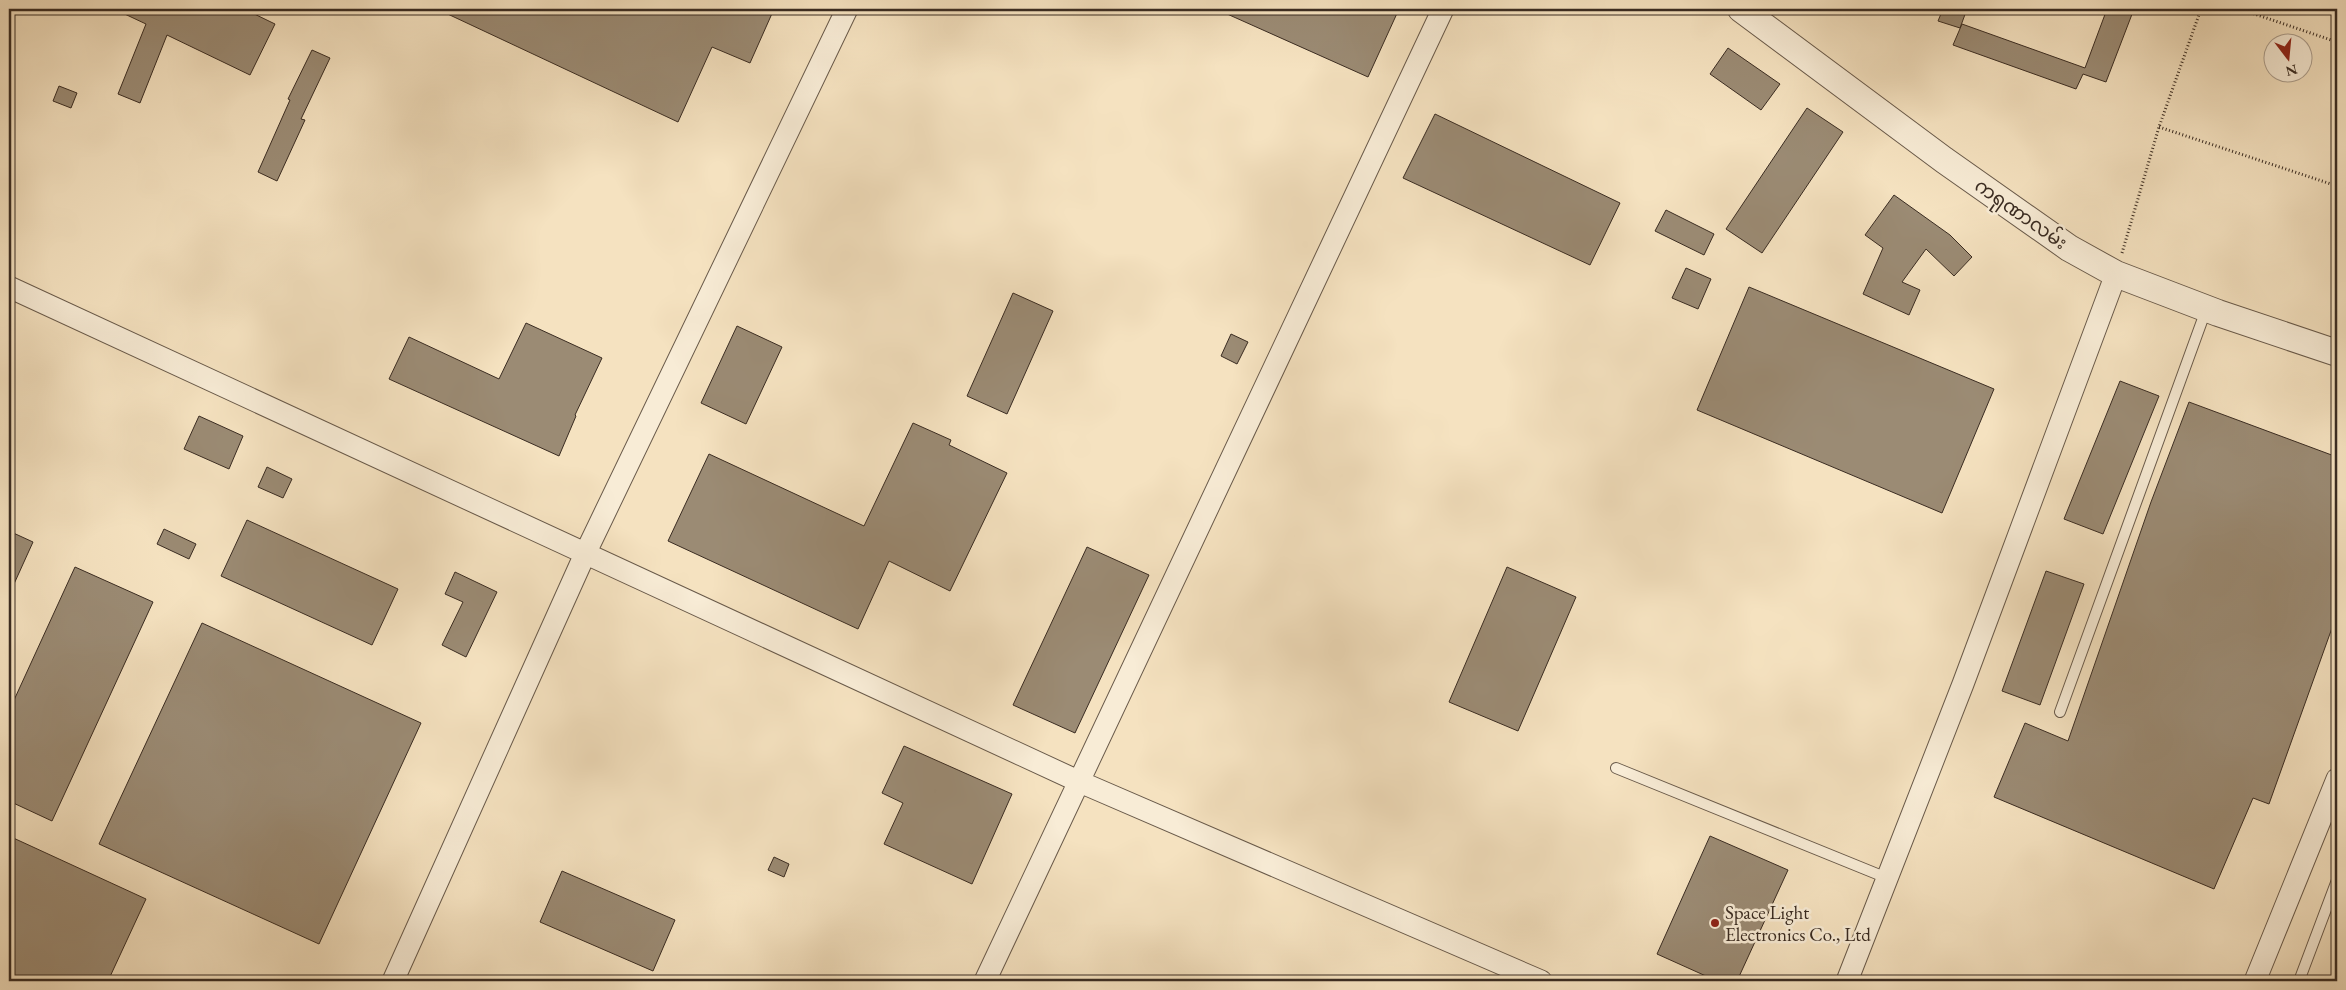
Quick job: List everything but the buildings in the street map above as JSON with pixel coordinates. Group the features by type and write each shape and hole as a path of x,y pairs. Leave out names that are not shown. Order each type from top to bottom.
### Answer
{"street":[{"path":"393,981 585,554 847,9"},
{"path":"985,981 1442,9"},
{"name":"ကရုဏာလမ်း","path":"1741,9 1944,160 2069,248 2116,274 2207,309 2337,353"},
{"path":"1847,981 1967,675 2116,274"},
{"path":"9,287 1080,782 1541,981"},
{"path":"2255,981 2337,779"}],"lane":[{"path":"2060,712 2207,309"},
{"path":"1616,768 1888,878"},
{"path":"2299,981 2337,880"}],"path":[{"path":"2116,274 2159,127 2201,9"},
{"path":"2240,9 2337,42"},
{"path":"2159,127 2337,186"}],"place":[{"name":"Space Light Electronics Co., Ltd","path":"1715,923"}]}
